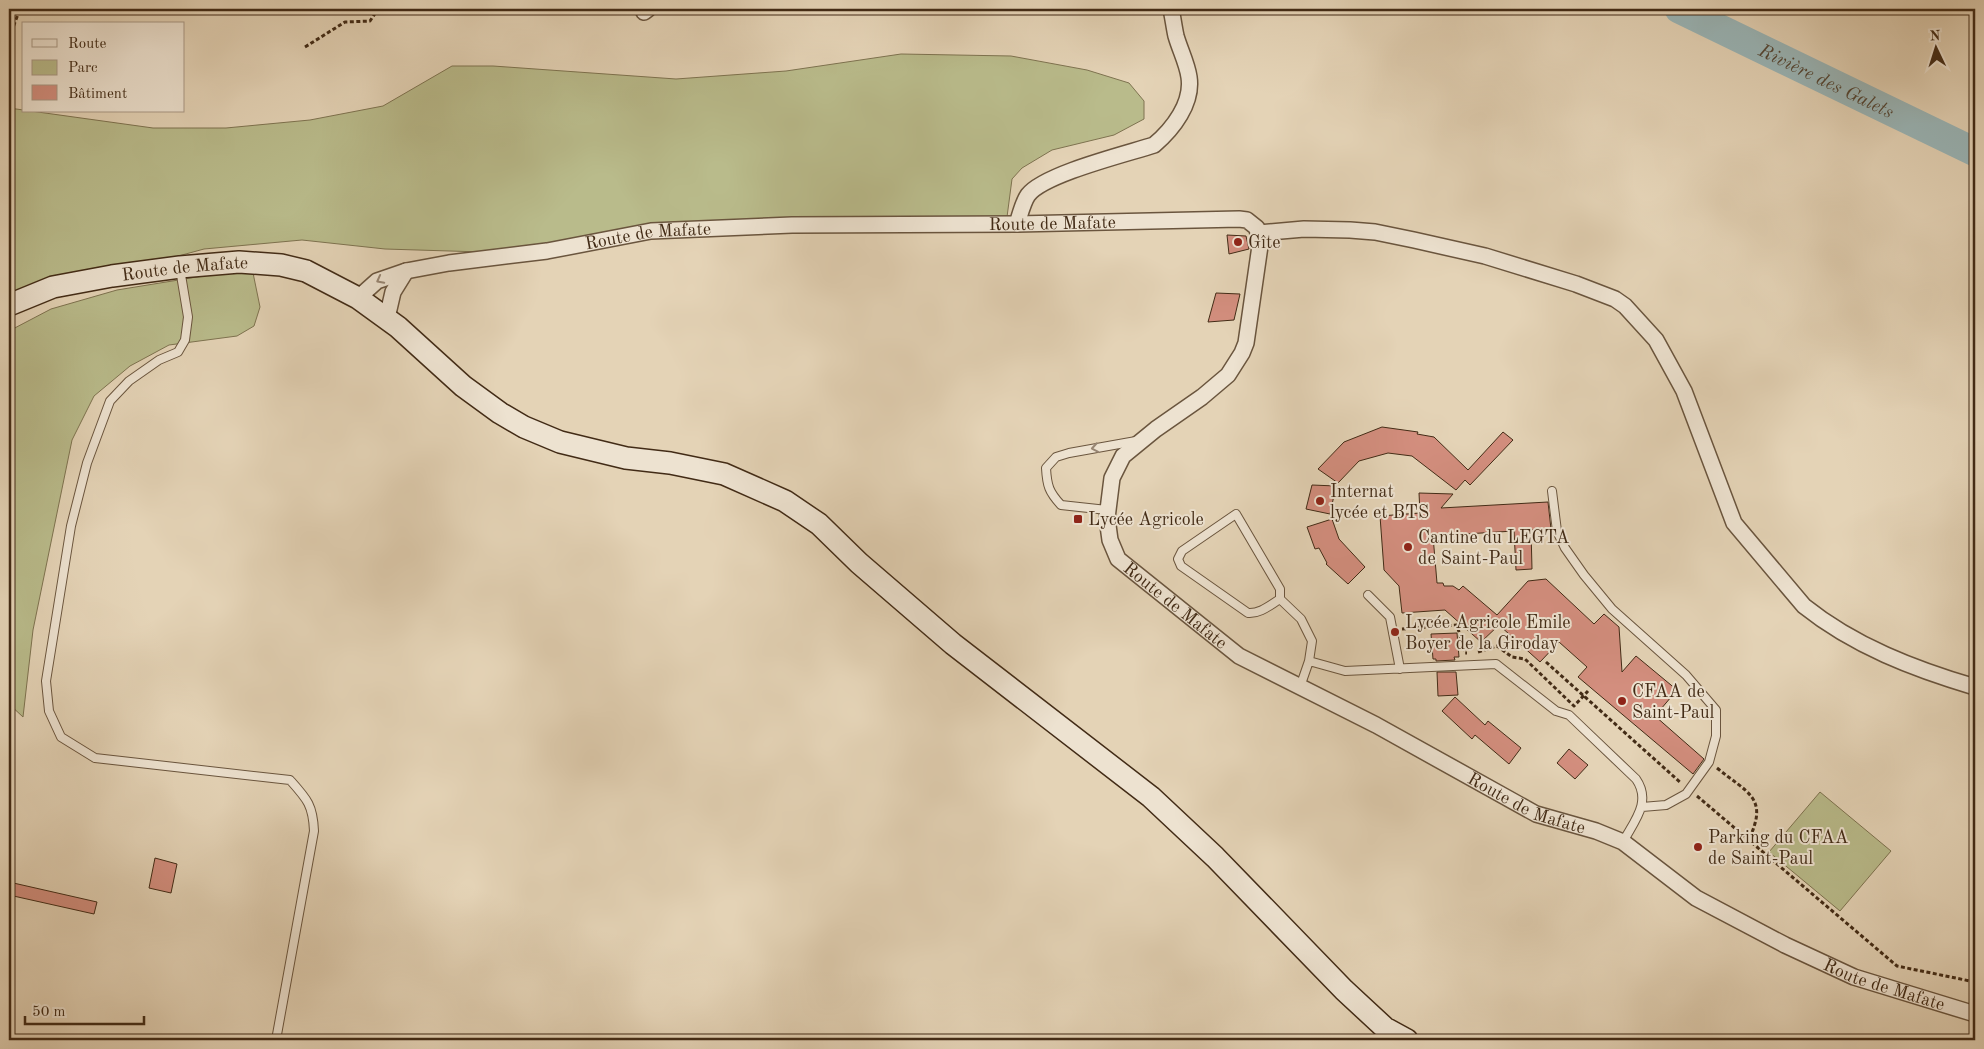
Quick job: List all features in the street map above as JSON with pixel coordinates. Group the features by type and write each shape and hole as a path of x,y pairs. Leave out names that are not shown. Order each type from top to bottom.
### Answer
{"main road":[{"name":"Route de Mafate","path":"9,305 53,287 112,276 239,262 281,264 306,271 358,298 387,318 463,386 500,414 524,426 560,442 626,458 670,463 724,474 785,501 819,524 858,563 953,644 1150,797 1215,857 1344,990 1385,1028 1406,1040"}],"street":[{"path":"1017,224 1027,196 1039,184 1154,145 1166,135 1175,123 1184,107 1189,90 1189,79 1171,9"},
{"name":"Route de Mafate","path":"358,298 377,281 406,271 449,263 547,252 651,231 792,225 1247,220 1254,224 1259,232 1259,257 1246,343 1228,375 1123,456 1112,478 1107,518 1110,540 1118,559 1239,656 1376,725 1536,814 1596,831 1623,842 1696,898 1785,945 1854,976 1975,1014"},
{"path":"1259,232 1304,229 1375,232 1486,256 1576,284 1615,299 1626,306 1656,340 1673,371 1696,420 1727,509 1739,531 1804,606 1824,620 1888,656 1928,673 1975,687"},
{"path":"387,318 393,292 406,271"}],"lane":[{"path":"180,267 188,317 185,340 178,352 159,360 129,381 110,400 88,463 71,526 47,672 49,711 61,737 95,758 290,780 301,792 313,811 314,831 276,1040"},
{"path":"1108,510 1061,505 1051,493 1046,468 1056,457 1069,453 1143,439"},
{"path":"1552,491 1557,531 1565,548 1584,575 1612,609 1686,675 1716,710 1716,736 1709,762 1686,794 1666,805 1642,807"},
{"path":"1280,599 1254,614 1248,612 1181,566 1178,559 1182,551 1236,514 1280,589 1280,599 1301,619 1312,641 1309,661 1300,687"},
{"path":"1368,595 1390,616 1400,668"},
{"path":"1309,661 1345,671 1496,664 1556,711 1570,715 1642,787 1644,798 1642,807 1623,842"}],"path":[{"path":"9,38 20,9"},
{"path":"305,47 345,22 370,22 378,9"},
{"path":"1546,662 1689,789 1897,966 1975,982"},
{"path":"1709,762 1754,798 1758,810 1756,823 1748,839"}],"green space":[{"path":"901,54 1011,56 1087,70 1129,83 1144,101 1144,119 1114,135 1052,150 1022,168 1012,179 1007,217 674,222 564,243 482,252 385,249 302,240 204,249 87,281 9,311 9,108 22,110 22,112 38,112 153,128 226,128 310,120 383,106 452,66 493,66 676,79 786,71"},
{"path":"252,268 260,307 254,326 237,336 169,345 130,366 94,396 72,440 33,630 23,717 9,704 9,331 51,309 117,290"},
{"path":"1820,792 1891,851 1840,911 1769,852"}],"building":[{"name":"Gîte","path":"1227,235 1246,236 1249,249 1229,254"},
{"name":"Gîte","path":"1216,293 1240,294 1234,320 1208,322"},
{"path":"1382,427 1418,432 1417,434 1434,437 1468,470 1503,432 1513,440 1470,485 1465,480 1456,490 1412,456 1388,453 1359,461 1338,483 1318,469 1344,442"},
{"path":"1312,485 1336,486 1330,514 1306,509"},
{"path":"1419,493 1453,494 1441,508 1548,502 1551,529 1531,530 1532,569 1516,570 1514,531 1433,536 1437,583 1443,583 1444,586 1453,586 1459,590 1463,586 1497,615 1528,581 1546,579 1594,624 1604,614 1619,627 1622,672 1636,656 1677,690 1655,716 1704,759 1693,774 1578,677 1587,667 1559,642 1540,662 1499,625 1481,642 1445,610 1402,613 1399,586 1384,570 1380,516 1420,513"},
{"path":"1332,519 1339,539 1365,567 1348,584 1326,564 1319,548 1315,549 1307,527"},
{"path":"1457,633 1459,657 1454,657 1455,660 1436,661 1436,659 1433,659 1431,634"},
{"path":"1437,672 1456,672 1458,695 1438,696"},
{"path":"1455,697 1485,725 1488,721 1521,748 1509,764 1475,735 1472,739 1442,711"},
{"path":"1569,749 1588,765 1575,779 1557,763"},
{"path":"155,858 177,864 171,893 149,888"},
{"path":"9,882 97,902 94,914 9,895"}],"waterway":[{"name":"Rivière des Galets","path":"1679,9 1975,152"}],"place":[{"name":"Gîte","path":"1238,242"},
{"name":"Internat lycée et BTS","path":"1320,501"},
{"name":"Lycée Agricole","path":"1078,519"},
{"name":"Cantine du LEGTA de Saint-Paul","path":"1408,547"},
{"name":"Lycée Agricole Emile Boyer de la Giroday","path":"1395,632"},
{"name":"CFAA de Saint-Paul","path":"1622,701"},
{"name":"Parking du CFAA de Saint-Paul","path":"1698,847"}]}
